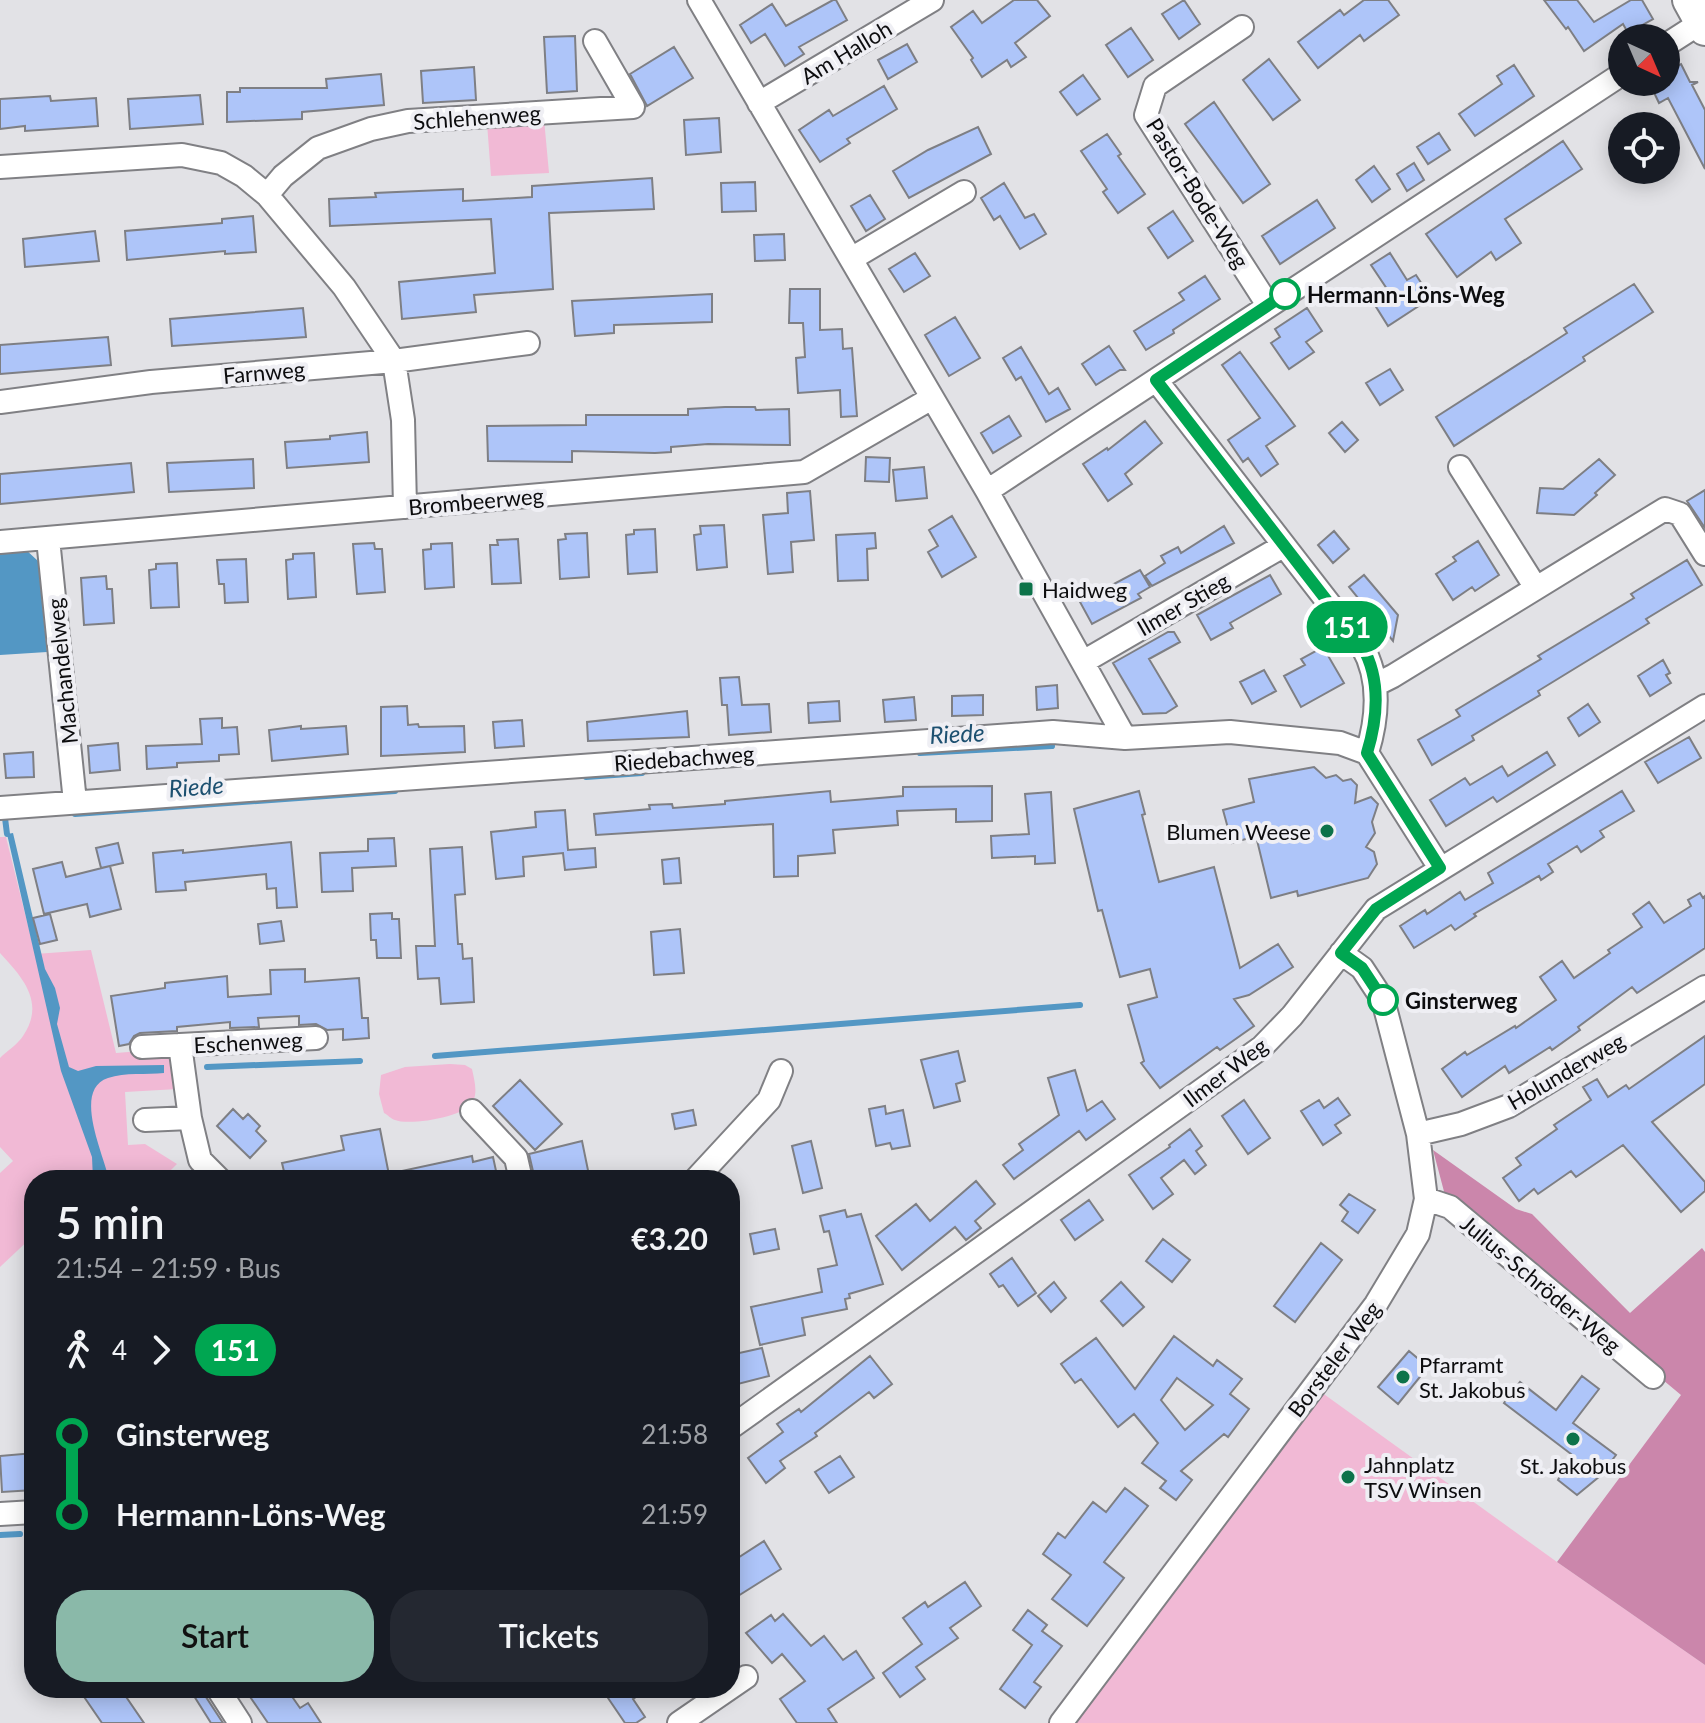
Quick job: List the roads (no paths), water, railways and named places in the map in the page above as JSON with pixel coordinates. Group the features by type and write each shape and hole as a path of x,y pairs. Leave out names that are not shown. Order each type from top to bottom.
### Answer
{"street":[{"path":"699,0 987,491 1125,738"},
{"name":"Am Halloh","path":"759,103 932,0"},
{"path":"1680,34 1700,18"},
{"name":"Pastor-Bode-Weg","path":"1242,27 1155,86 1146,115 1268,305"},
{"name":"Schlehenweg","path":"267,195 283,176 318,148 371,129 408,121 633,107 595,41"},
{"path":"987,491 1608,83"},
{"path":"0,167 182,155 221,163 244,176 267,195 344,287 394,361 403,420 405,507"},
{"path":"851,259 964,192"},
{"name":"Farnweg","path":"0,402 151,382 394,361 528,343"},
{"path":"1156,380 1362,646 1373,665 1375,685 1375,728 1367,753 1440,868"},
{"name":"Brombeerweg","path":"0,542 804,472 932,398"},
{"path":"1460,467 1536,588"},
{"path":"1375,685 1665,509 1680,514 1705,554"},
{"name":"Machandelweg","path":"48,539 75,802"},
{"name":"Ilmer Stieg","path":"1083,662 1283,546"},
{"name":"Ilmer Weg","path":"740,1421 1262,1047 1292,1016 1376,909 1705,706"},
{"name":"Riedebachweg","path":"0,808 1053,732 1125,738 1230,732 1340,743 1367,753"},
{"name":"Borsteler Weg","path":"1061,1723 1376,1304 1418,1234 1426,1199 1418,1134 1383,1000 1362,968 1341,953"},
{"name":"Holunderweg","path":"1418,1134 1461,1124 1509,1106 1705,987"},
{"name":"Eschenweg","path":"142,1047 316,1038"},
{"name":"Eschenweg","path":"180,1045 190,1118 200,1160 210,1170"},
{"path":"704,1170 769,1100 781,1071"},
{"path":"472,1111 516,1158 519,1170"},
{"path":"145,1120 190,1118"},
{"name":"Julius-Schröder-Weg","path":"1426,1199 1450,1207 1653,1377"},
{"path":"0,1514 24,1513"},
{"path":"740,1681 746,1677"},
{"path":"224,1698 240,1723"},
{"path":"679,1723 715,1698"}],"water":[{"path":"25,549 38,561 47,652 0,655 0,554 4,550"},
{"path":"13,833 45,969 55,988 60,1008 57,1024 69,1067 78,1071 96,1066 164,1065 164,1073 108,1078 98,1085 92,1095 93,1124 106,1170 93,1170 92,1157 61,1071 7,834"}],"waterway":[{"name":"Riede","path":"920,753 1052,746"},
{"name":"Riede","path":"586,777 642,773"},
{"name":"Riede","path":"75,814 395,791"},
{"path":"5,818 7,834"},
{"path":"435,1056 1080,1005"},
{"path":"207,1067 360,1061"},
{"path":"0,1535 20,1534"}],"place":[{"name":"Hermann-Löns-Weg","path":"1285,294"},
{"name":"Haidweg","path":"1026,589"},
{"name":"Blumen Weese","path":"1327,831"},
{"name":"Ginsterweg","path":"1383,1000"},
{"name":"Pfarramt St. Jakobus","path":"1403,1377"},
{"name":"St. Jakobus","path":"1573,1439"},
{"name":"Jahnplatz TSV Winsen","path":"1348,1477"}]}
